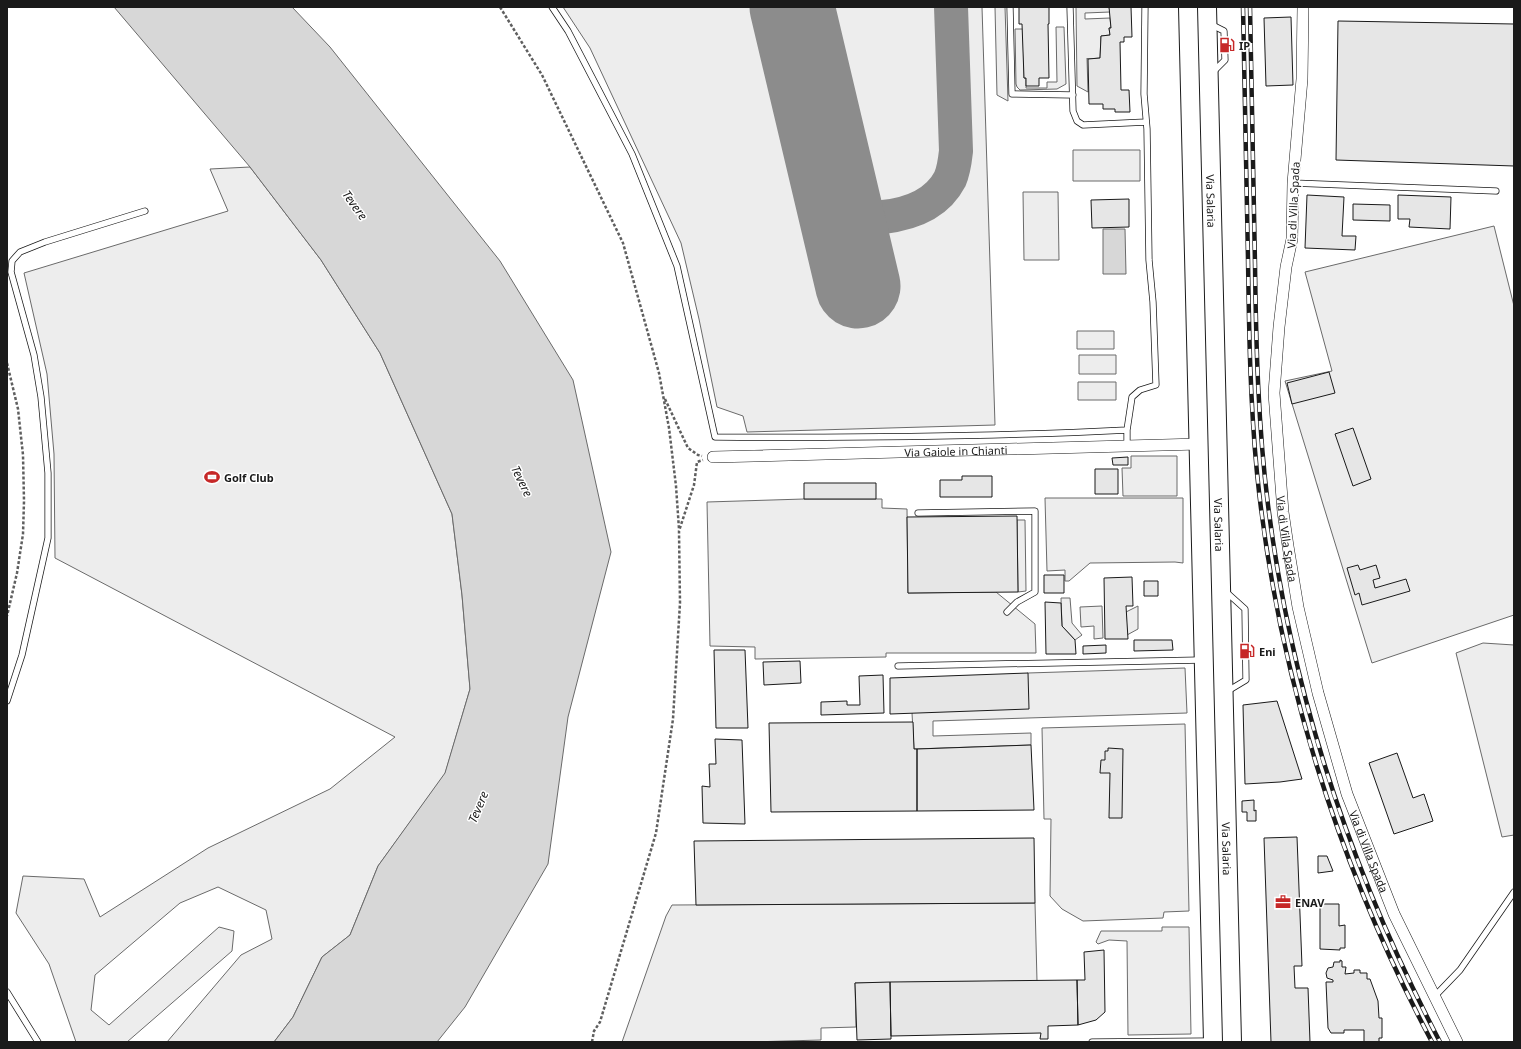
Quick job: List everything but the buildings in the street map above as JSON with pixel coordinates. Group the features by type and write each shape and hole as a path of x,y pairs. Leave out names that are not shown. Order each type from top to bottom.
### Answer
{"main road":[{"name":"Via Salaria","path":"1188,7 1212,1041"},
{"name":"Via Salaria","path":"1207,15 1232,1042"}],"street":[{"name":"Via di Villa Spada","path":"1303,7 1302,79 1293,183 1292,239 1286,266 1279,327 1274,393 1283,512 1293,578 1318,693 1347,794 1394,914 1434,998 1457,1042"},
{"name":"Via Gaiole in Chianti","path":"713,457 1199,444"}],"lane":[{"path":"552,7 568,31 632,154 677,266 715,437 885,438 1049,434 1127,430"},
{"path":"1010,7 1012,94 1073,95"},
{"path":"1070,7 1073,111 1076,121 1084,125 1146,122"},
{"path":"1127,446 1127,430 1132,397 1140,390 1156,385 1153,302 1149,260 1144,94 1145,7"},
{"path":"1293,183 1496,191"},
{"path":"7,701 22,655 48,538 48,473 41,397 34,355 11,272 12,261 20,252 46,242 145,211"},
{"path":"918,513 1035,511 1035,592 1017,602 1007,612"},
{"path":"1220,587 1245,609 1246,680 1223,694"},
{"path":"898,666 1203,660"},
{"path":"1434,998 1460,970 1514,892"},
{"path":"7,992 38,1042"},
{"path":"1092,1042 1212,1041"}],"path":[{"path":"500,7 542,75 623,243 659,373 676,486 679,531 680,603 672,719 656,833 600,1022 594,1031 592,1042"},
{"path":"7,363 18,409 21,432 24,502 23,534 17,573 7,616"},
{"path":"663,396 688,448 698,455 713,457"},
{"path":"679,531 694,485 698,462 713,457"}],"shaded area":[{"path":"563,7 757,7 831,305 892,291 879,242 883,232 923,218 940,209 953,196 960,184 968,163 962,7 982,7 995,425 747,432 743,416 717,407 699,319 681,243 590,48"},
{"path":"820,7 938,7 944,142 943,161 936,177 928,187 898,200 881,201 873,199 866,192"},
{"path":"995,7 1005,7 1008,101 997,95"},
{"path":"1076,7 1109,7 1110,12 1085,13 1085,19 1110,18 1111,28 1109,28 1110,35 1101,36 1100,58 1087,58 1088,92 1077,86"},
{"path":"1056,27 1064,27 1066,84 1057,89 1020,90 1016,84 1015,29 1023,29 1024,78 1026,78 1026,88 1047,88 1047,82 1057,82"},
{"path":"1073,150 1140,150 1140,181 1073,181"},
{"path":"250,167 321,260 380,353 452,514 462,595 470,689 445,774 378,866 350,935 322,957 293,1017 274,1042 167,1042 241,955 272,939 266,910 218,887 180,903 95,975 91,1010 109,1025 219,927 234,931 232,951 127,1042 76,1042 49,964 16,913 23,876 84,879 100,917 208,848 330,789 395,737 55,558 54,454 47,374 24,273 228,211 210,169"},
{"path":"1023,192 1058,192 1059,260 1024,260"},
{"path":"1494,226 1514,306 1514,615 1372,663 1285,381 1332,371 1305,272"},
{"path":"1077,331 1114,331 1114,349 1077,349"},
{"path":"1079,355 1116,355 1116,374 1079,374"},
{"path":"1078,382 1116,382 1116,400 1078,400"},
{"path":"1131,456 1177,456 1177,496 1123,496 1122,468 1131,468"},
{"path":"1045,498 1183,498 1183,563 1090,563 1069,581 1065,581 1065,570 1047,571"},
{"path":"804,499 882,499 882,508 907,509 908,593 996,592 1035,624 1036,653 886,653 886,657 755,659 755,647 710,646 707,502"},
{"path":"1017,520 1025,520 1026,591 1018,592"},
{"path":"1061,598 1070,598 1072,623 1082,635 1075,640 1062,626"},
{"path":"1102,606 1103,638 1094,639 1094,626 1081,627 1080,607"},
{"path":"1138,606 1138,629 1127,635 1126,612"},
{"path":"1483,643 1514,645 1514,835 1502,837 1456,653"},
{"path":"1185,668 1187,713 933,721 933,736 1031,733 1031,745 914,749 912,713 1028,673"},
{"path":"1185,724 1189,911 1164,912 1163,918 1083,921 1062,909 1050,896 1051,819 1044,819 1042,728"},
{"path":"1035,903 1037,981 855,983 856,1027 821,1028 821,1040 750,1042 622,1042 666,916 672,905"},
{"path":"1162,927 1189,927 1191,1034 1128,1035 1127,941 1109,940 1098,944 1096,942 1101,931 1162,931"}],"water":[{"name":"Tevere","path":"114,7 292,7 330,47 500,261 573,380 611,552 568,717 548,864 465,1007 437,1042 274,1042 293,1017 322,957 350,935 378,866 445,773 470,689 462,595 452,514 380,353 321,260 250,167"},
{"path":"1103,229 1125,229 1126,274 1103,274"}],"taxiway":[{"path":"836,194 846,208 858,215 866,217 893,216 913,210 930,201 938,195 950,179 956,151 951,7"}],"runway":[{"path":"792,7 858,286"}],"railway":[{"path":"1243,7 1251,392 1257,473 1266,547 1296,694 1317,766 1341,837 1368,906 1398,975 1432,1042"},
{"path":"1250,7 1258,384 1268,505 1279,576 1292,646 1310,714 1330,781 1353,848 1379,913 1408,978 1440,1042"}],"place":[{"name":"IP","path":"1227,45"},
{"name":"Golf Club","path":"212,477"},
{"name":"Eni","path":"1247,651"},
{"name":"ENAV","path":"1283,902"}]}
